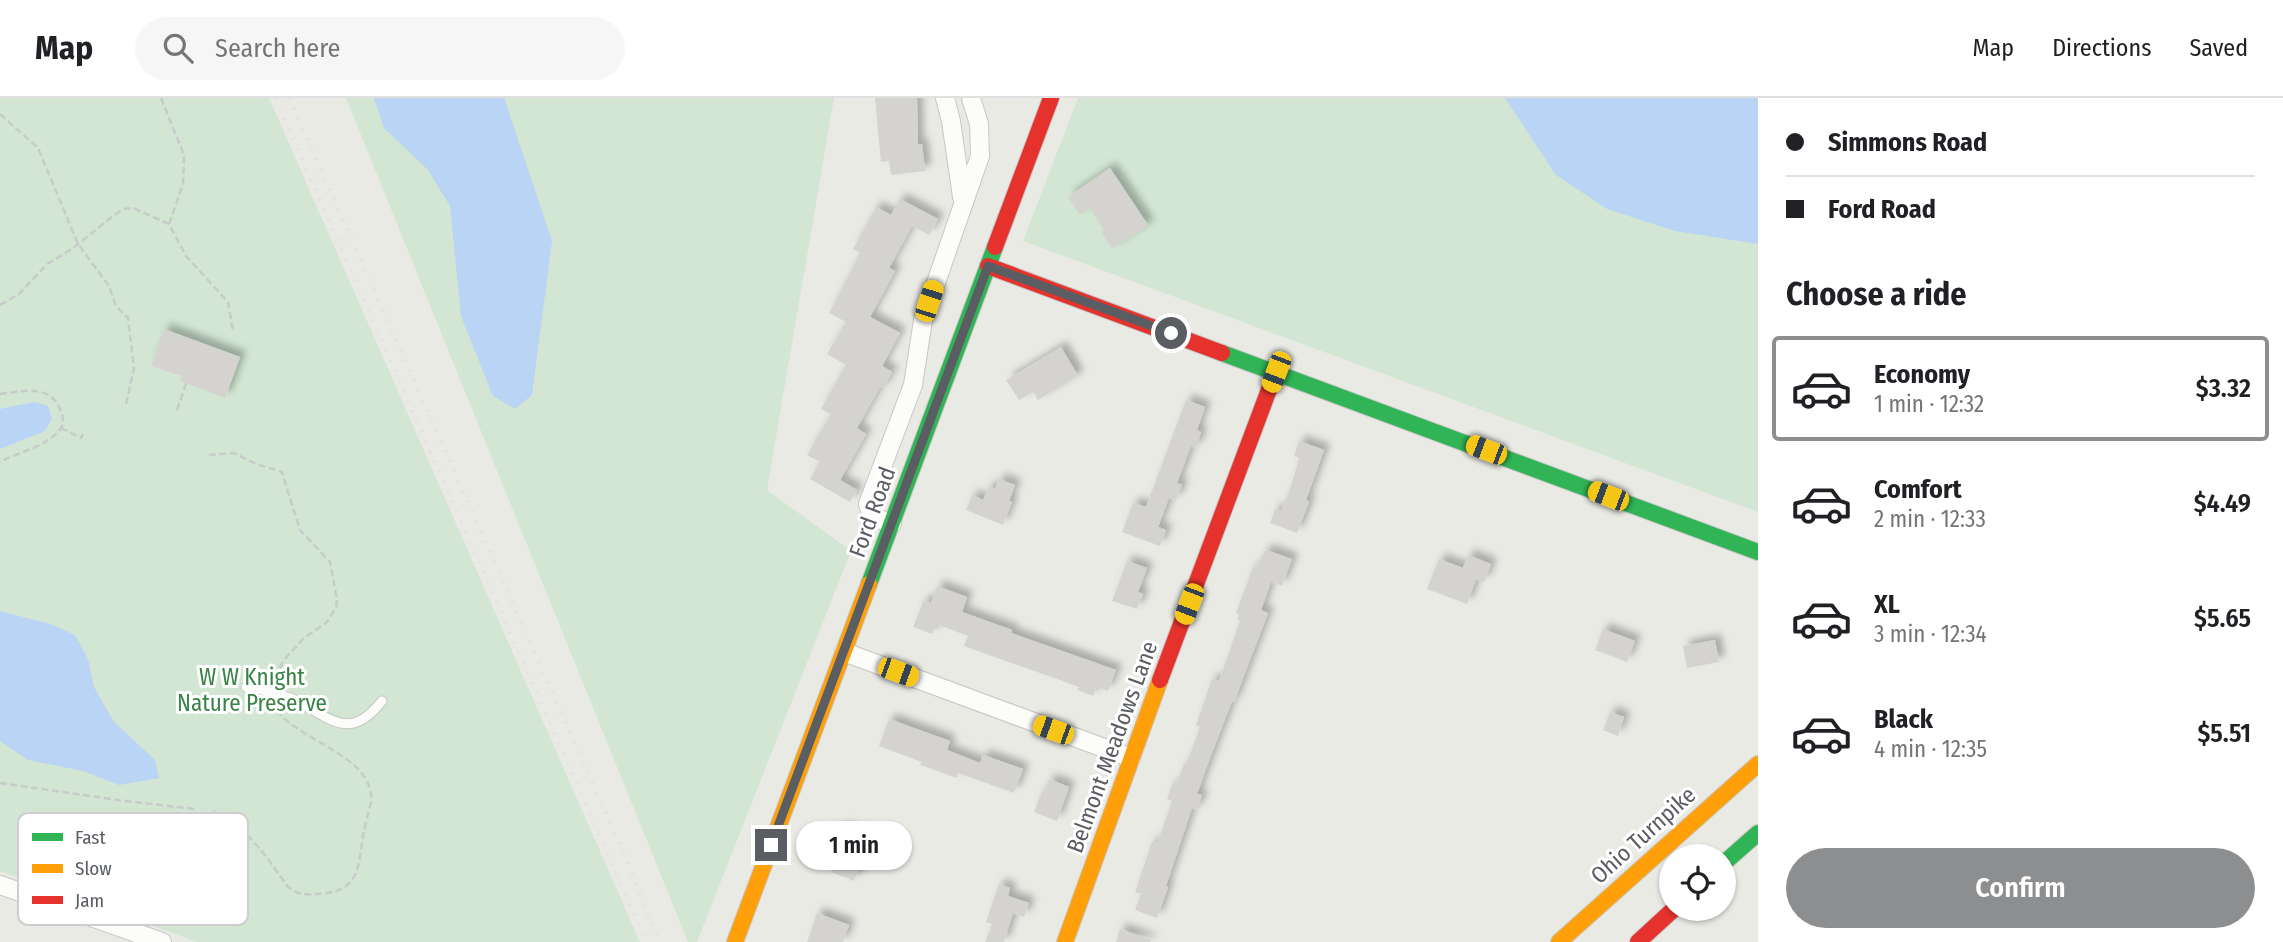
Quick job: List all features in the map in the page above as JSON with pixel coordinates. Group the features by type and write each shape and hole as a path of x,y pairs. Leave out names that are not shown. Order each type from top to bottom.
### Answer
{"main road":[{"name":"Ford Road","path":"735,942 1051,98"},
{"path":"988,266 1758,552"},
{"name":"Belmont Meadows Lane","path":"1065,942 1276,372"},
{"name":"Ohio Turnpike","path":"1559,942 1758,764"},
{"path":"1736,852 1758,833"},
{"path":"1638,942 1661,921"}],"street":[{"path":"945,98 963,204"},
{"path":"892,524 875,518 870,513 868,503 913,385 923,320 980,156 979,124 971,98"},
{"path":"844,652 1131,758"},
{"path":"0,885 18,891"},
{"path":"114,925 162,942"}],"lane":[{"path":"246,687 292,699 333,722 344,725 366,716 382,701"}],"path":[{"path":"161,98 184,155 183,184 169,224"},
{"path":"0,114 38,148 78,244 109,286 116,306 128,318 134,368 126,404"},
{"path":"0,305 19,294 47,264 124,209 141,210 169,224 186,256 228,302 233,331"},
{"path":"177,410 186,384"},
{"path":"0,394 43,391 58,405 62,414 61,428 52,438 0,462"},
{"path":"61,428 81,438 83,434"},
{"path":"0,783 195,809"}],"green space":[{"name":"W W Knight Nature Preserve","path":"0,98 269,98 640,942 197,942 150,925 248,925 248,813 18,813 18,877 0,871"},
{"path":"346,98 834,98 767,490 851,551 697,942 688,942"},
{"path":"1078,98 1758,98 1758,512 1023,241"}],"water":[{"path":"374,98 504,98 552,241 532,395 515,409 493,396 461,316 450,206 428,170 384,128"},
{"path":"1505,98 1758,98 1758,244 1675,231 1607,209 1556,175"},
{"path":"35,402 48,406 52,419 45,431 0,449 0,409"},
{"path":"0,611 50,624 75,635 88,659 94,687 114,722 155,760 159,778 119,785 83,771 28,760 0,741"}],"building":[{"path":"875,98 917,98 918,144 922,144 925,171 891,175 889,161 881,162"},
{"path":"1110,168 1148,225 1112,249 1090,208 1080,215 1068,197"},
{"path":"900,199 938,219 929,235 912,226 889,268 895,271 870,317 900,333 882,366 892,372 883,388 880,387 857,428 866,434 840,480 857,490 850,502 810,479 820,462 807,455 831,414 821,409 846,365 827,354 846,322 829,313 860,253 853,249 876,207 891,215"},
{"path":"164,329 240,357 225,398 180,381 182,376 151,366"},
{"path":"1061,347 1078,376 1038,400 1033,392 1019,400 1006,380"},
{"path":"1186,400 1205,407 1197,430 1201,432 1196,448 1191,446 1177,483 1182,485 1176,500 1169,498 1158,527 1166,530 1160,546 1122,532 1133,503 1146,507"},
{"path":"1299,441 1324,450 1297,533 1270,523 1275,509 1281,511 1292,483 1299,458 1294,456"},
{"path":"999,479 1015,485 1003,525 966,510 972,495 983,500 989,486 995,489"},
{"path":"1266,550 1292,559 1282,586 1271,582 1261,610 1268,613 1210,758 1197,794 1202,795 1197,810 1192,808 1157,918 1135,910 1141,894 1135,892 1152,842 1157,844 1172,801 1167,799 1172,784 1176,785 1184,764 1186,765 1200,727 1196,725 1212,679 1219,681 1240,621 1237,620 1239,615 1236,613 1253,567 1256,568"},
{"path":"1468,555 1491,564 1484,582 1476,579 1467,604 1427,589 1439,559 1463,568"},
{"path":"1127,561 1147,568 1138,592 1143,594 1137,609 1112,601"},
{"path":"937,586 967,597 962,612 1012,630 1011,633 1116,670 1108,691 1096,687 1093,696 1077,690 1079,687 964,646 968,636 936,624 932,634 913,627 924,600 931,603"},
{"path":"1603,629 1635,641 1627,662 1595,650"},
{"path":"1715,640 1719,662 1687,668 1683,646"},
{"path":"1610,712 1624,717 1618,736 1603,730"},
{"path":"889,719 950,741 947,750 980,763 983,755 1023,769 1014,793 958,773 957,778 879,746"},
{"path":"1049,779 1069,787 1057,821 1034,812"},
{"path":"841,827 857,833 854,840 868,845 854,881 831,872 835,862 828,860"},
{"path":"999,884 1010,888 1008,896 1029,903 1024,917 1013,913 1004,942 985,942 992,924 986,922"},
{"path":"817,913 849,925 843,942 807,942"},
{"path":"1120,929 1151,940 1151,942 1116,942"}],"railway":[{"path":"275,98 646,942"},
{"path":"289,98 630,868 659,942"}],"traffic: fast":[{"path":"869,584 995,247"},
{"path":"1222,353 1758,552"},
{"path":"1736,852 1758,833"}],"traffic: slow":[{"path":"735,942 869,584"},
{"path":"1065,942 1160,680"},
{"path":"1559,942 1758,764"}],"traffic: jam":[{"path":"995,247 1051,98"},
{"path":"988,266 1222,353"},
{"path":"1160,680 1276,371"},
{"path":"1638,942 1661,921"}],"route":[{"path":"771,845 988,266 1171,333"}]}
